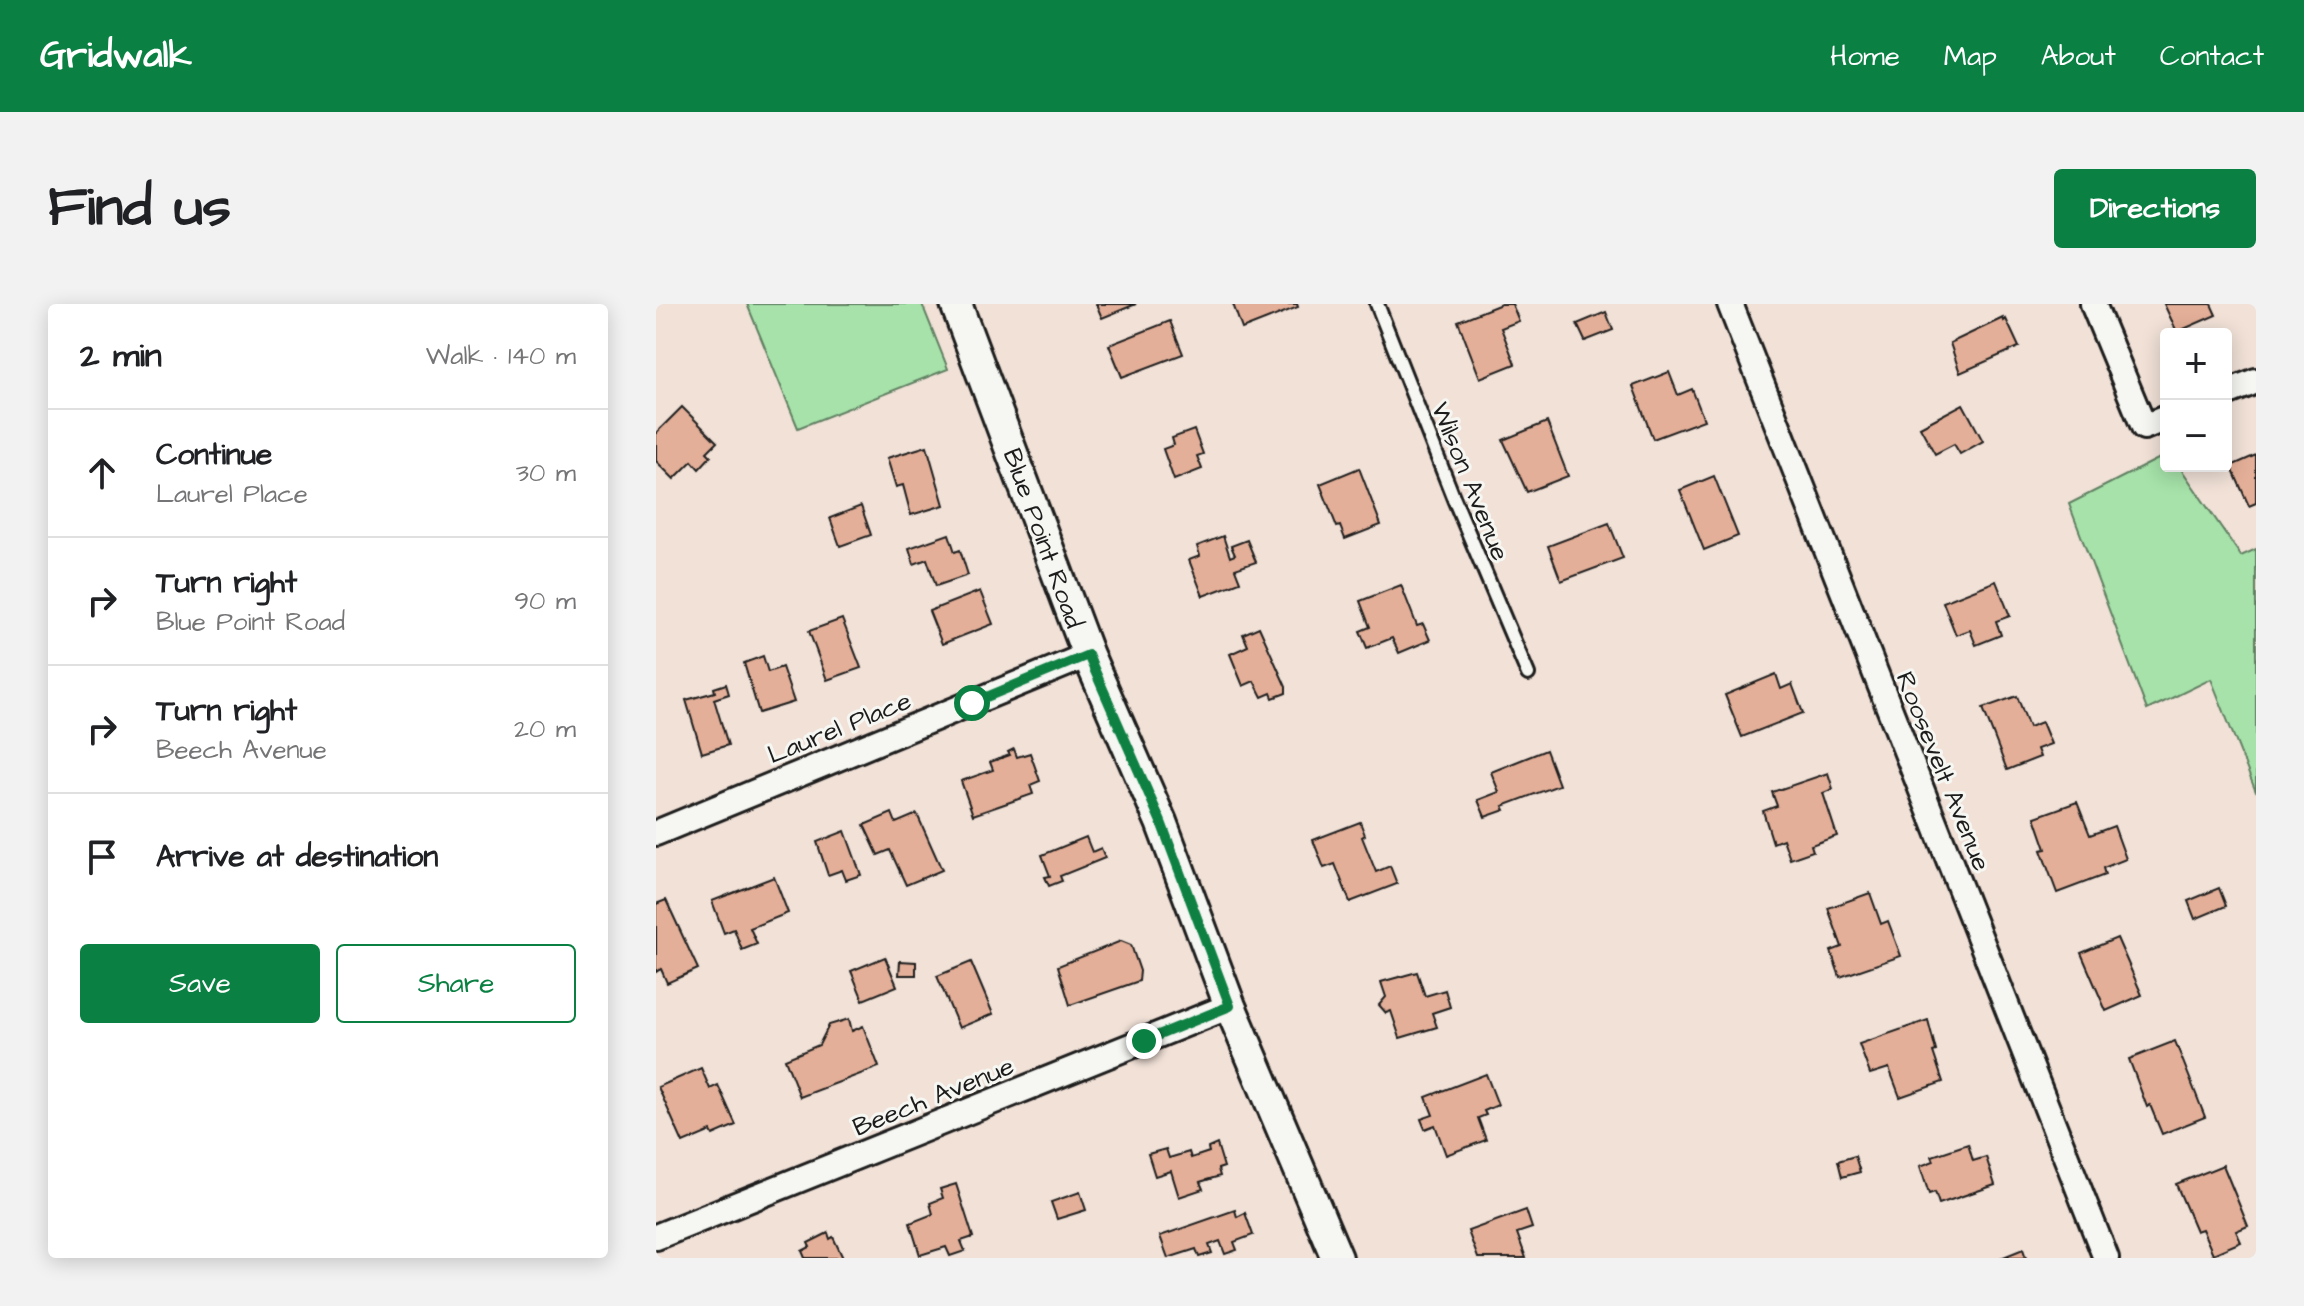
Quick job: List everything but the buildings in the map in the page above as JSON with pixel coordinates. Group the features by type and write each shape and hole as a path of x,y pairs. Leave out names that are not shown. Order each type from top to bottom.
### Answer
{"street":[{"name":"Blue Point Road","path":"956,304 1088,655 1161,822 1230,1006 1337,1258"},
{"name":"Roosevelt Avenue","path":"1730,304 2106,1258"},
{"path":"2093,304 2155,422"},
{"path":"2232,391 2256,381"},
{"name":"Laurel Place","path":"656,833 1088,655"},
{"name":"Beech Avenue","path":"656,1237 1230,1006"}],"lane":[{"name":"Wilson Avenue","path":"1377,304 1528,674"}],"green space":[{"path":"747,304 922,304 948,369 798,428"},
{"path":"2160,458 2160,472 2183,472 2241,556 2256,549 2256,792 2211,679 2147,710 2069,504"}],"route":[{"path":"972,703 1088,655 1161,822 1230,1006 1144,1041"}]}
